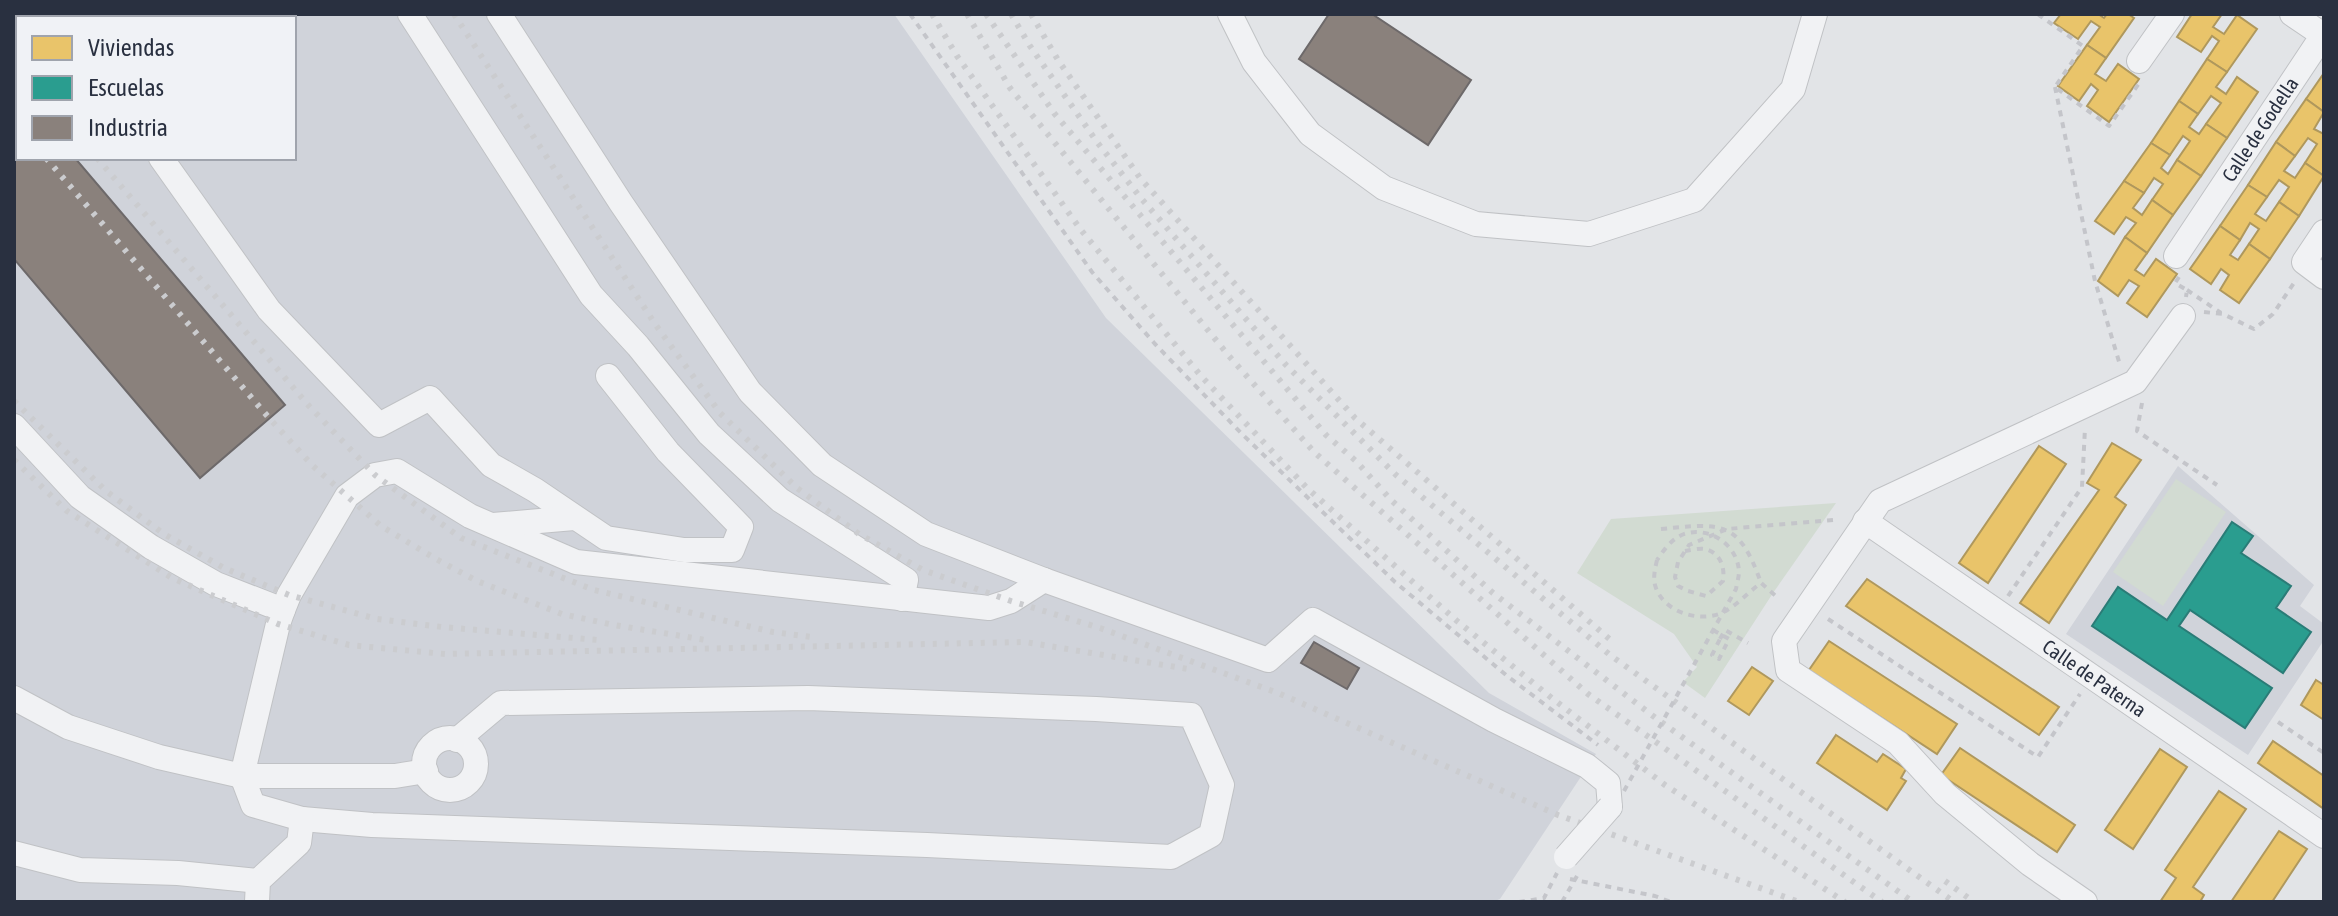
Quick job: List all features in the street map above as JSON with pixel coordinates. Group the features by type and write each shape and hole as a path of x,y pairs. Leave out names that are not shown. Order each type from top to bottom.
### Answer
{"street":[{"path":"410,14 591,295 638,346 709,434 780,500 906,580 902,599"},
{"path":"499,14 621,203 750,392 822,465 926,534 1268,660 1313,620 1494,720 1587,766 1608,783 1616,800 1567,872"},
{"path":"1230,14 1254,62 1310,134 1384,188 1476,224 1589,234 1694,200 1793,89 1815,14"},
{"path":"2139,61 2172,14"},
{"name":"Calle de Godella","path":"2176,256 2323,35 2292,14"},
{"path":"162,160 269,310 379,425 430,398 491,465 535,490 606,538 684,550 732,550 741,527 668,452 608,376"},
{"path":"2316,270 2304,262 2324,232"},
{"path":"2085,902 2030,864 1957,804 1898,743 1788,670 1784,641 1880,501 2135,382 2183,316"},
{"path":"14,426 80,497 151,547 216,584 283,610"},
{"path":"457,740 501,703 808,698 1191,715 1222,785 1211,835 1171,857 372,825 302,819 253,805 242,776 278,624 289,595 347,496 375,475 397,471 470,516 576,562 989,608 1011,601 1044,580"},
{"path":"491,525 574,518"},
{"name":"Calle de Paterna","path":"1865,521 2324,836"},
{"path":"14,698 68,727 159,757 242,776 395,776 426,771"},
{"path":"451,737 457,740 470,746 477,765 468,784 449,791 430,782 423,762 432,744 451,737"},
{"path":"14,853 80,870 178,873 258,891 299,843 302,819"}],"path":[{"path":"910,14 1092,272 1155,344 1242,434 1395,582 1506,675 1604,749 1598,775"},
{"path":"2040,14 2083,46 2055,87 2095,281 2121,367"},
{"path":"2055,87 2109,126 2144,75 2139,61"},
{"path":"2176,256 2181,274 2175,283 2223,314 2254,329 2316,270"},
{"path":"2187,290 2183,316 2208,312 2223,314"},
{"path":"2144,393 2137,431 2217,485"},
{"path":"2005,599 2082,487 2086,405"},
{"path":"1661,529 1705,525 1727,529 1833,520"},
{"path":"1685,551 1704,549 1717,555 1725,569 1723,581 1712,593 1706,596 1696,594 1678,586 1675,577 1678,562 1685,551 1689,545 1727,529"},
{"path":"1727,529 1740,540 1749,554 1761,583 1778,598"},
{"path":"1616,800 1713,630 1736,589 1739,573 1731,549 1714,535 1701,531 1682,534 1669,543 1657,560 1654,575 1656,589 1670,606 1688,615 1717,615 1730,608 1761,583"},
{"name":"Calle de Paterna","path":"1828,619 2038,757 2086,686"},
{"path":"1713,630 1729,639 1719,659 1712,655 1720,639 1725,630 1748,643"},
{"path":"2278,722 2324,753"},
{"path":"1519,902 1544,898 1567,872"},
{"path":"1562,902 1567,872"},
{"path":"1567,872 1671,902"}],"shaded area":[{"path":"14,14 894,14 1106,318 1489,693 1596,754 1500,899 1492,902 14,902"},
{"path":"2178,466 2314,585 2300,606 2324,624 2324,640 2248,755 2066,634"},
{"path":"2176,479 2226,512 2163,606 2113,572"},
{"path":"1836,503 1705,698 1683,682 1697,667 1674,634 1577,573 1611,519"}],"building: Viviendas":[{"path":"2061,14 2098,14 2104,18 2107,14 2128,14 2134,18 2106,58 2087,45 2100,27 2091,21 2078,39 2054,23"},
{"path":"2192,14 2222,14 2213,27 2224,34 2237,15 2257,29 2227,72 2207,59 2219,41 2212,36 2201,52 2177,37"},
{"path":"2087,45 2106,58 2095,74 2106,81 2118,64 2139,79 2109,122 2087,106 2098,90 2091,84 2079,101 2058,86"},
{"path":"2207,59 2227,72 2216,87 2226,94 2237,77 2258,92 2227,138 2206,124 2221,103 2211,96 2198,114 2179,101"},
{"path":"2324,73 2324,112 2306,99"},
{"path":"2306,99 2324,112 2314,129 2324,134 2324,176 2305,163 2317,144 2308,138 2295,156 2276,142"},
{"path":"2179,101 2198,114 2189,127 2199,134 2206,124 2227,138 2201,176 2177,160 2190,141 2183,136 2170,155 2151,143"},
{"path":"2276,142 2295,156 2284,171 2295,178 2305,163 2324,176 2299,216 2279,202 2289,187 2279,180 2267,197 2248,185"},
{"path":"2151,143 2170,155 2161,168 2168,174 2177,160 2201,176 2173,215 2152,200 2163,184 2154,178 2144,193 2124,181"},
{"path":"2124,181 2144,193 2133,208 2142,215 2152,200 2173,215 2147,253 2125,237 2136,223 2126,217 2114,234 2095,221"},
{"path":"2248,185 2267,197 2255,214 2266,221 2279,202 2299,216 2270,259 2249,244 2259,229 2250,223 2240,240 2220,226"},
{"path":"2220,226 2240,240 2230,255 2238,260 2249,244 2270,259 2239,303 2220,290 2229,275 2221,269 2211,284 2190,269"},
{"path":"2125,237 2147,253 2135,270 2144,276 2156,259 2177,274 2147,317 2127,303 2139,286 2129,280 2118,296 2098,281"},
{"path":"2112,443 2141,460 2115,497 2126,505 2049,623 2020,603 2099,490 2087,483"},
{"path":"2039,446 2066,464 1988,583 1959,563"},
{"path":"1867,579 2059,707 2039,735 1846,606"},
{"path":"1829,641 1957,724 1937,754 1809,670"},
{"path":"1752,667 1773,681 1749,715 1728,701"},
{"path":"2316,680 2324,685 2324,720 2301,705"},
{"path":"1836,735 1877,762 1883,754 1906,769 1901,778 1906,781 1887,810 1817,763"},
{"path":"2273,741 2324,776 2324,809 2258,763"},
{"path":"1960,748 2075,825 2057,852 1941,775"},
{"path":"2160,749 2187,767 2133,849 2105,830"},
{"path":"2219,791 2246,809 2193,887 2204,895 2200,902 2160,902 2176,878 2165,870"},
{"path":"2279,831 2307,849 2272,902 2231,902"}],"building: Escuelas":[{"path":"2232,522 2253,536 2241,553 2291,586 2276,608 2311,632 2283,673 2190,610 2179,626 2272,688 2245,728 2092,626 2118,587 2167,620"}],"building: Industria":[{"path":"1329,14 1372,14 1471,80 1428,145 1299,59"},
{"path":"14,86 16,160 77,160 285,405 200,478 14,259"},
{"path":"1314,642 1359,668 1347,689 1301,663"}],"railway":[{"path":"454,14 655,324 720,413 797,488 859,534 923,570 1100,628 1278,693 1558,815 1799,902"},
{"path":"932,14 957,56 1081,230 1201,376 1307,488 1457,621 1553,699 1665,785 1845,902"},
{"path":"967,14 1010,88 1229,356 1314,452 1588,694 1882,902"},
{"path":"986,14 1054,113 1326,435 1356,461 1391,500 1493,593 1657,719 1913,902"},
{"path":"1011,14 1097,142 1140,197 1286,365 1396,475 1610,655 1954,902"},
{"path":"1031,14 1058,60 1140,178 1355,418 1614,643"},
{"path":"48,160 269,418 313,466 381,526 477,581 562,614 706,640"},
{"path":"99,160 309,406 375,475 461,538 594,590 773,632 812,637"},
{"path":"14,401 106,491 164,534 224,568 289,595 377,619 598,640"},
{"path":"14,460 67,511 172,578 278,624 349,645 445,654 1025,642 1188,669"},
{"path":"1945,881 1974,902"}]}
